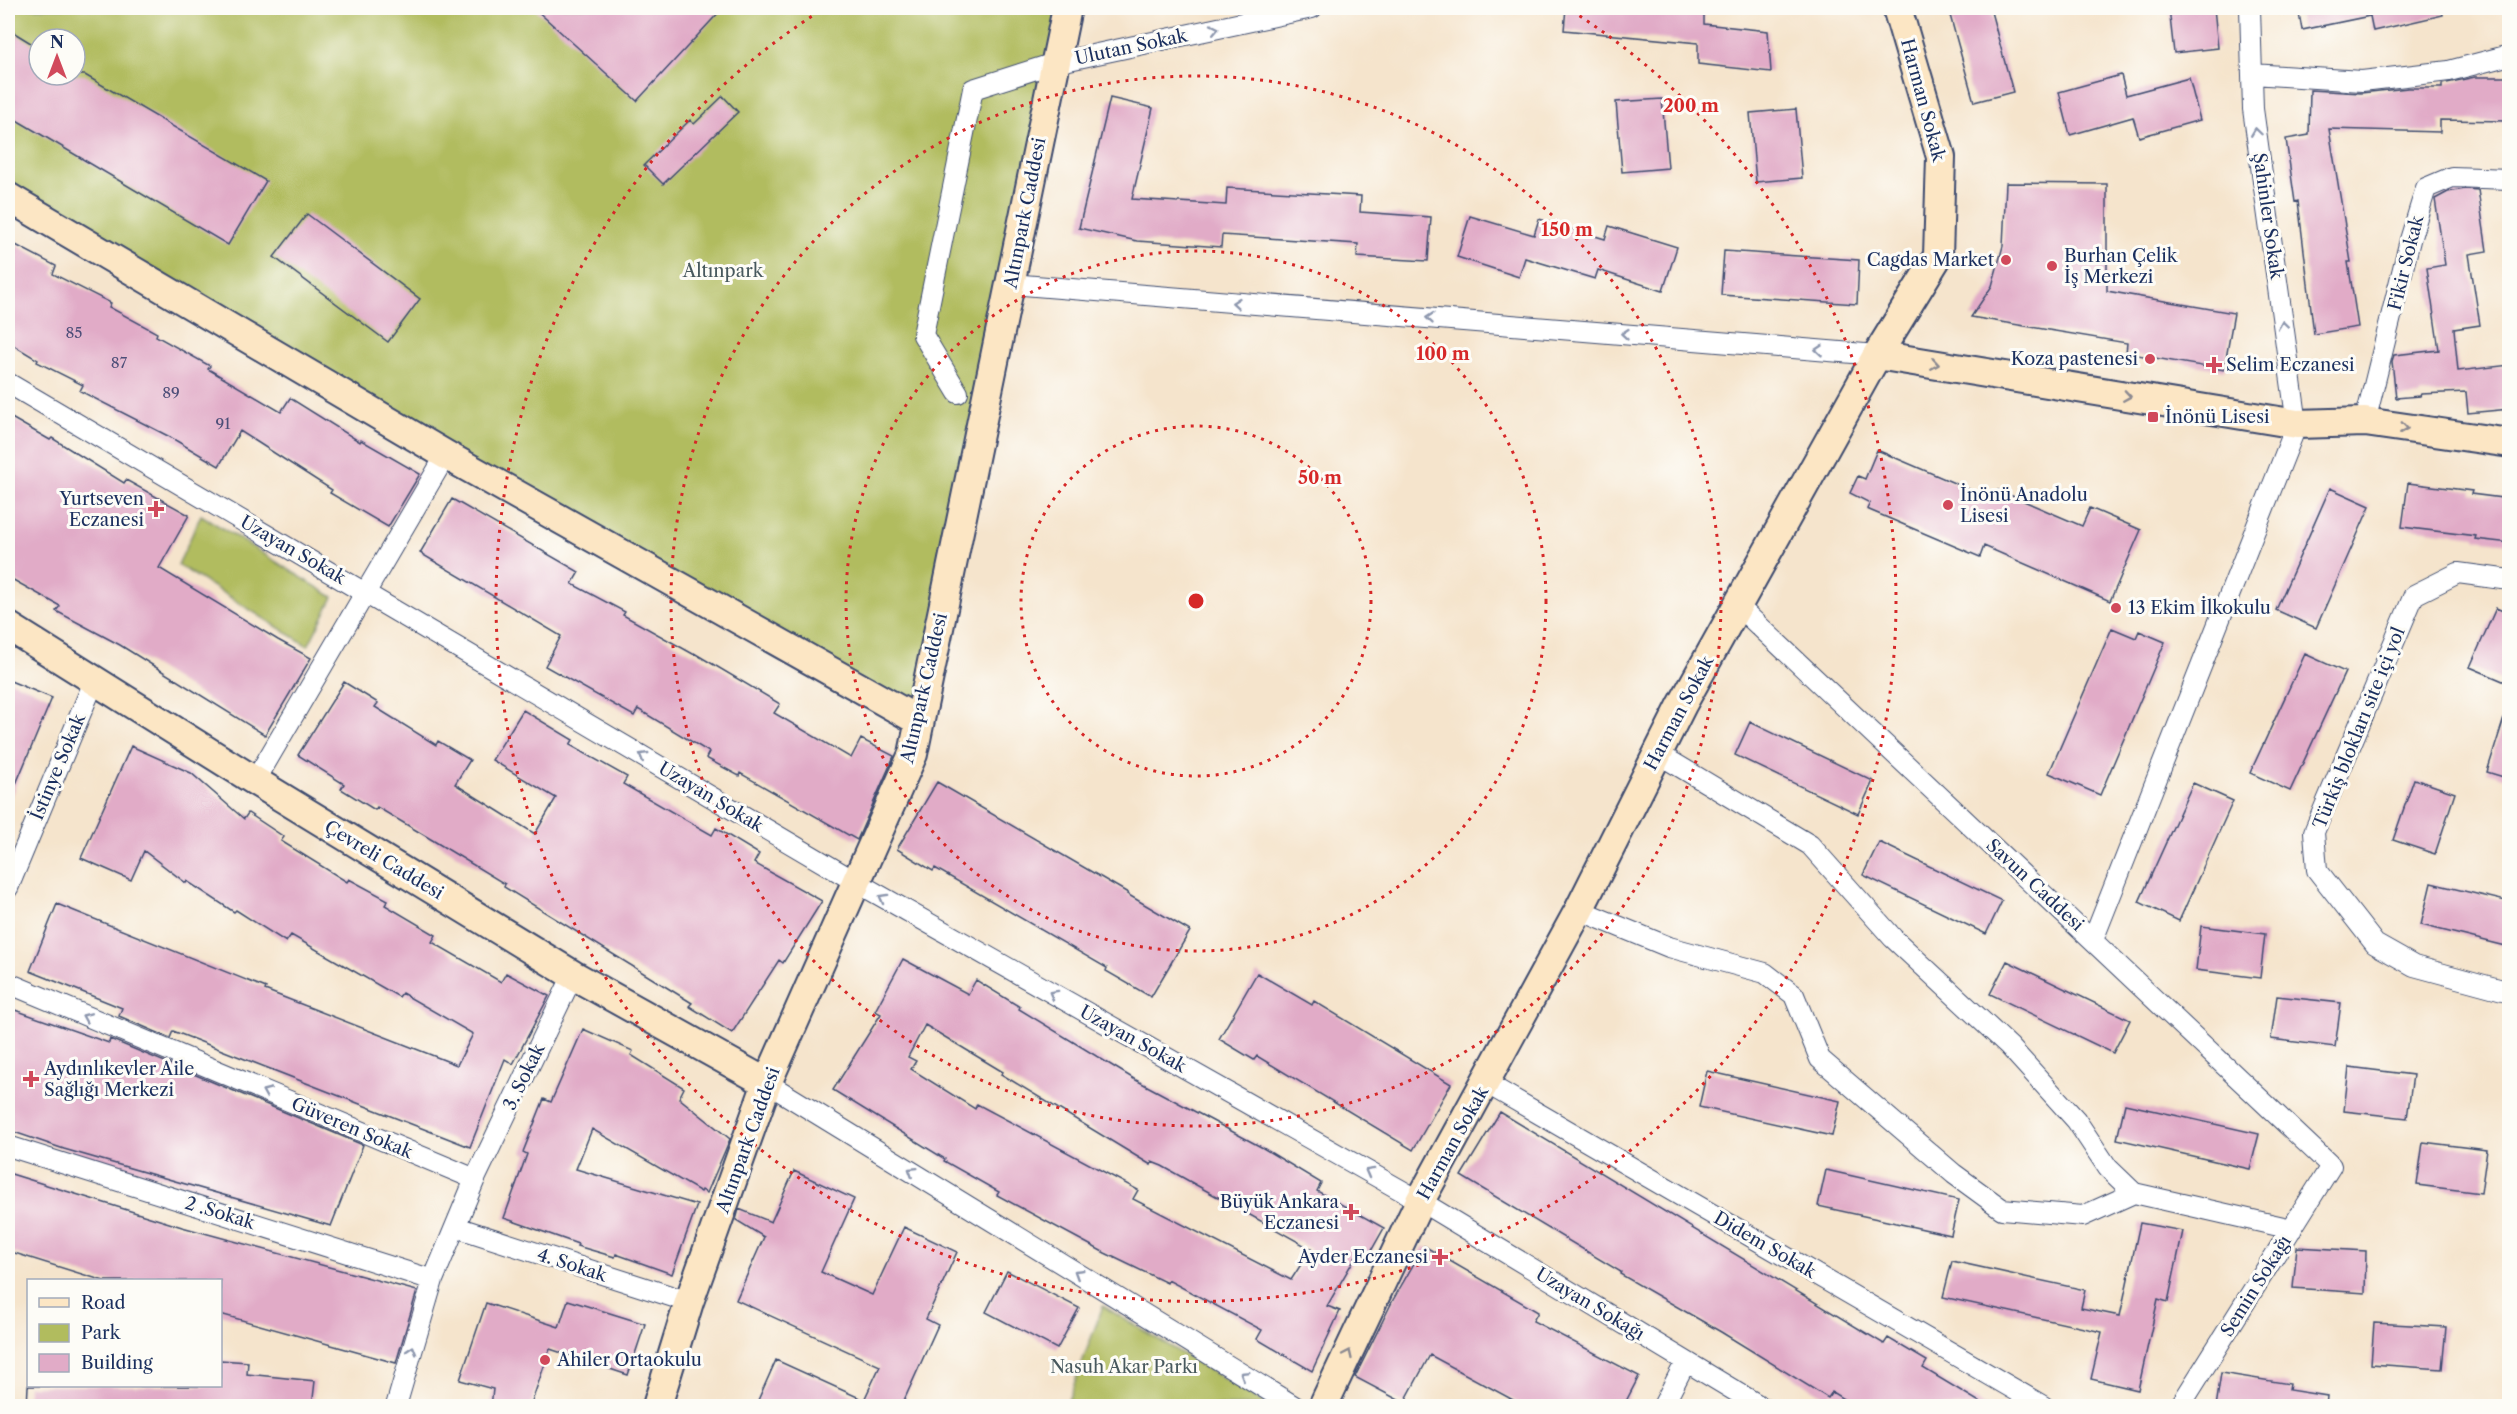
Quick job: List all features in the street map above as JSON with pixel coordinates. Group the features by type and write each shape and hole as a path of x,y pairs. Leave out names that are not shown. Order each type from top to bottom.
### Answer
{"street":[{"name":"Altınpark Caddesi","path":"657,1407 689,1302 767,1083 913,754 1067,8"},
{"name":"Ulutan Sokak","path":"958,393 923,334 974,89 1055,63 1312,8"},
{"name":"Harman Sokak","path":"1323,1407 1420,1201 1579,910 1658,753 1877,355 1938,256 1941,157 1897,8"},
{"name":"Şahinler Sokak","path":"2250,8 2253,109 2297,424"},
{"path":"2252,74 2362,81 2449,71 2510,55"},
{"name":"Fikir Sokak","path":"2365,422 2410,240 2426,188 2452,177 2510,179"},
{"path":"8,197 446,455 919,721"},
{"path":"1011,284 1877,355 2297,424 2365,422 2510,443"},
{"name":"Uzayan Sokak","path":"8,383 856,882 1420,1201"},
{"path":"2093,940 2297,424"},
{"path":"255,781 446,455"},
{"name":"Türkiş blokları site içi yol","path":"2510,580 2458,573 2414,596 2314,832 2317,870 2375,944 2414,966 2510,992"},
{"name":"Savun Caddesi","path":"1738,606 2331,1166"},
{"name":"Çevreli Caddesi","path":"8,626 255,781 573,975 767,1083"},
{"name":"İstinye Sokak","path":"8,888 95,679"},
{"path":"1658,753 1810,845 1893,938 2009,1046 2076,1120 2108,1168 2134,1193 2292,1229"},
{"path":"1579,910 1668,947 1765,973 1794,995 1820,1059 1954,1174 2002,1209 2083,1216 2134,1193"},
{"name":"3. Sokak","path":"475,1179 573,975"},
{"name":"Güveren Sokak","path":"8,984 475,1179"},
{"path":"767,1083 1293,1407"},
{"name":"Didem Sokak","path":"1486,1083 2043,1407"},
{"name":"2 .Sokak","path":"8,1146 433,1280"},
{"name":"Semin Sokağı","path":"2180,1407 2331,1166"},
{"path":"396,1407 433,1280 475,1179"},
{"name":"Uzayan Sokağı","path":"1420,1201 1760,1407"},
{"name":"4. Sokak","path":"456,1227 689,1302"},
{"path":"1663,1407 1685,1363"}],"green space":[{"name":"Altınpark","path":"8,8 1067,8 919,721 8,197"},
{"path":"201,515 333,597 308,646 178,565"},
{"name":"Nasuh Akar Parkı","path":"1103,1306 1269,1406 1066,1406"}],"building":[{"path":"534,8 723,8 637,101"},
{"path":"1566,8 1704,8 1704,24 1768,31 1771,72 1698,64 1698,43 1564,30"},
{"path":"1948,8 1990,8 2013,92 1974,102"},
{"path":"2169,8 2214,8 2218,48 2174,53"},
{"path":"2298,8 2442,8 2443,15 2373,31 2370,16 2302,30"},
{"path":"8,29 27,41 27,87 87,87 87,76 266,181 228,245 8,115"},
{"path":"2121,75 2126,95 2189,78 2200,120 2139,137 2133,117 2070,135 2059,92"},
{"path":"2475,77 2510,77 2510,121 2440,120 2440,132 2329,129 2351,262 2348,262 2358,327 2314,334 2298,201 2295,202 2286,139 2309,135 2310,90 2361,93 2408,88 2442,88 2442,84"},
{"path":"723,96 738,112 663,184 644,165 690,120 694,124"},
{"path":"1110,98 1153,108 1132,199 1226,205 1227,188 1361,196 1360,212 1431,217 1428,261 1357,257 1358,244 1222,235 1221,247 1137,241 1079,228"},
{"path":"1662,99 1668,168 1622,172 1616,102"},
{"path":"1796,109 1802,178 1756,182 1750,113"},
{"name":"Burhan Çelik İş Merkezi","path":"2006,183 2107,184 2107,291 2234,313 2224,370 2126,353 2127,343 1971,317 1992,286 2003,246"},
{"path":"2465,189 2478,190 2487,251 2469,254 2480,325 2454,329 2458,371 2510,365 2510,409 2468,413 2466,392 2421,394 2420,396 2396,398 2392,361 2394,355 2439,350 2427,268 2445,265 2435,199 2448,192"},
{"path":"307,214 420,299 388,342 274,257"},
{"path":"1470,216 1534,235 1539,219 1605,239 1609,226 1677,247 1663,291 1598,270 1595,279 1525,258 1519,277 1457,257"},
{"path":"8,241 56,266 53,274 111,303 109,307 157,333 156,336 210,366 208,369 281,412 290,398 360,442 361,440 420,474 388,527 330,493 332,490 240,431 219,466 170,437 80,391 83,385 37,362 38,360 8,342"},
{"path":"1724,251 1859,260 1857,304 1721,295"},
{"path":"8,416 50,440 52,438 124,483 126,480 189,515 159,568 311,658 265,735 120,645 56,611 60,606 8,577"},
{"path":"1877,450 1994,500 1998,490 2082,526 2090,508 2141,530 2110,601 1984,546 1980,557 1867,509 1870,503 1850,493 1858,476 1865,479"},
{"path":"2408,483 2472,491 2471,494 2510,499 2510,543 2475,539 2476,536 2402,527"},
{"path":"2330,488 2370,506 2316,628 2276,610"},
{"path":"452,499 579,572 572,584 625,612 623,615 694,653 780,704 774,713 851,758 861,739 894,756 857,840 740,773 739,776 706,758 709,752 638,709 634,716 545,666 561,636 420,553"},
{"path":"2496,608 2510,614 2510,684 2470,667"},
{"path":"2112,628 2136,638 2139,631 2165,642 2100,795 2049,773"},
{"path":"2305,654 2345,672 2290,791 2250,773"},
{"path":"8,680 52,698 8,803"},
{"path":"344,682 378,703 375,707 436,745 438,741 470,760 455,784 535,834 556,798 492,760 523,710 573,740 570,745 627,777 623,784 712,835 716,828 759,854 754,863 822,901 783,963 779,960 732,1033 689,1006 692,1003 504,887 505,884 377,807 375,810 341,789 344,784 298,755"},
{"path":"2505,715 2510,716 2510,779 2487,772"},
{"path":"1750,722 1873,781 1858,814 1735,755"},
{"path":"131,746 191,773 244,819 248,813 284,837 281,841 347,882 349,879 388,900 385,905 436,935 432,942 501,982 506,973 549,996 513,1064 505,1059 470,1147 173,1031 170,1038 119,1016 122,1008 30,971 57,904 266,988 265,990 457,1065 473,1034 402,993 399,997 291,935 286,942 187,881 186,883 144,851 131,880 81,858"},
{"path":"2414,779 2455,793 2435,854 2393,840"},
{"path":"937,782 1190,931 1151,997 1106,971 1107,968 935,868 933,871 897,849"},
{"path":"2193,783 2233,801 2179,921 2139,902"},
{"path":"1879,842 2002,901 1986,934 1863,875"},
{"path":"2431,883 2510,902 2510,947 2421,925"},
{"path":"2201,926 2265,934 2260,978 2196,970"},
{"path":"903,959 968,994 976,980 1134,1079 1263,1148 1321,1183 1317,1191 1384,1228 1366,1260 1356,1256 1327,1306 1340,1311 1312,1371 1257,1339 1262,1330 1168,1280 1167,1283 1105,1253 997,1195 999,1192 944,1161 945,1159 833,1090 881,1014 875,1011","holes":["925,1025 1003,1072 1001,1074 1151,1165 1152,1162 1162,1166 1311,1249 1291,1280 1133,1199 1138,1190 977,1104 975,1109 911,1069 916,1061 908,1057"]},
{"path":"2007,961 2130,1020 2113,1053 1990,994"},
{"path":"1257,973 1312,1005 1314,1001 1451,1084 1413,1150 1257,1056 1254,1060 1219,1039"},
{"path":"2277,996 2341,1003 2335,1047 2271,1039"},
{"path":"12,1009 109,1043 110,1039 363,1145 331,1226 64,1149 8,1130 8,1021"},
{"path":"583,1029 633,1051 631,1055 684,1088 679,1098 730,1139 707,1193 702,1190 701,1192 592,1129 576,1169 697,1205 672,1274 616,1254 615,1257 577,1246 578,1244 504,1218 527,1154 523,1152 544,1099 551,1102"},
{"path":"2349,1067 2413,1075 2407,1118 2344,1111"},
{"path":"1707,1071 1840,1101 1832,1136 1699,1107"},
{"path":"2125,1104 2259,1134 2250,1169 2117,1139"},
{"path":"1500,1112 1884,1344 1888,1338 1927,1361 1923,1368 1988,1407 1856,1407 1832,1392 1828,1398 1721,1332 1620,1274 1621,1272 1461,1176"},
{"path":"2423,1142 2487,1150 2481,1193 2417,1185"},
{"path":"1826,1170 1959,1200 1951,1235 1818,1206"},
{"path":"794,1171 854,1199 821,1272 872,1295 904,1227 957,1252 926,1319 938,1325 901,1407 755,1407 776,1360 864,1400 880,1366 736,1300 764,1237 736,1220 739,1209 771,1222"},
{"path":"8,1173 182,1227 417,1291 396,1363 222,1315 222,1279 98,1279 8,1251"},
{"path":"2140,1223 2183,1231 2168,1302 2158,1299 2138,1390 2091,1379 2102,1332 1943,1297 1952,1261 2085,1290 2081,1308 2120,1316"},
{"path":"1424,1246 1538,1312 1533,1321 1639,1376 1623,1407 1526,1407 1430,1355 1404,1403 1355,1377 1393,1300"},
{"path":"2297,1247 2366,1251 2365,1293 2293,1288"},
{"path":"1007,1271 1079,1308 1057,1349 986,1312"},
{"path":"568,1300 645,1324 628,1375 550,1349 530,1407 491,1407 493,1389 460,1380 486,1303 559,1327"},
{"path":"2374,1323 2446,1327 2442,1369 2371,1364"},
{"path":"222,1360 248,1362 247,1374 315,1381 312,1407 27,1407 28,1387 222,1387"},
{"path":"2221,1373 2290,1384 2289,1390 2327,1396 2326,1407 2216,1407"}],"place":[{"name":"Cagdas Market","path":"2006,260"},
{"name":"Burhan Çelik İş Merkezi","path":"2052,266"},
{"name":"Koza pastenesi","path":"2150,359"},
{"name":"Selim Eczanesi","path":"2214,365"},
{"name":"İnönü Lisesi","path":"2153,417"},
{"name":"İnönü Anadolu Lisesi","path":"1948,505"},
{"name":"Yurtseven Eczanesi","path":"156,509"},
{"name":"13 Ekim İlkokulu","path":"2116,608"},
{"name":"Aydınlıkevler Aile Sağlığı Merkezi","path":"31,1079"},
{"name":"Büyük Ankara Eczanesi","path":"1351,1212"},
{"name":"Ayder Eczanesi","path":"1440,1257"},
{"name":"Ahiler Ortaokulu","path":"545,1360"}]}
